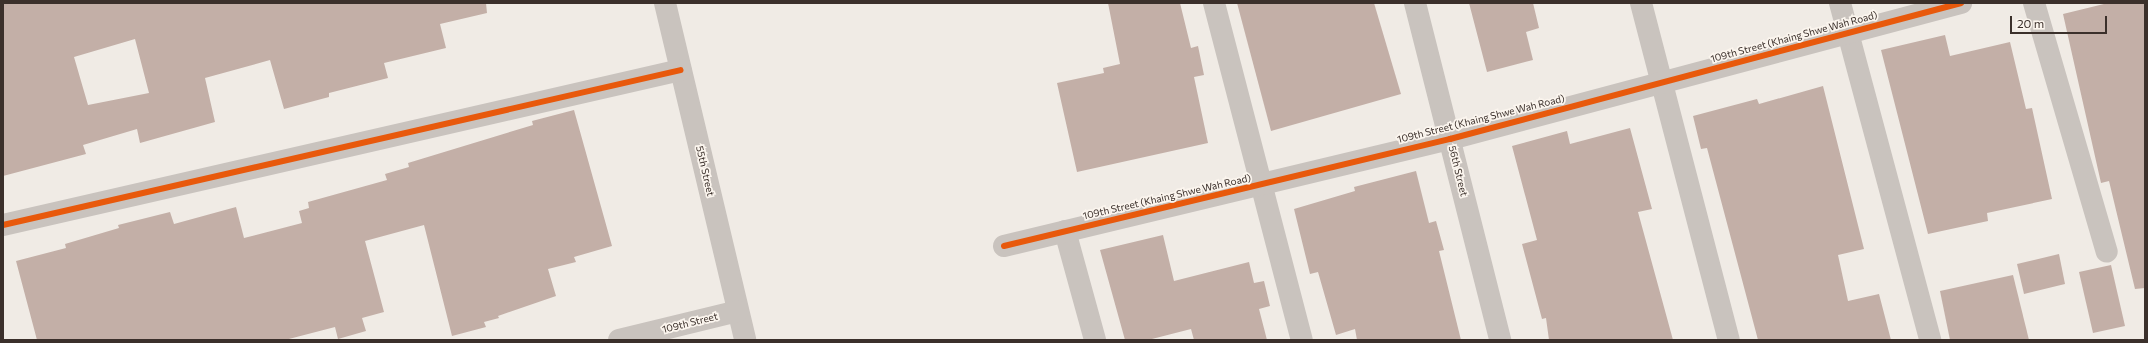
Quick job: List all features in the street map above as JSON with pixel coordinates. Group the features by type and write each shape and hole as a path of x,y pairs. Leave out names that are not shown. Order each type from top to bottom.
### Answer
{"street":[{"name":"55th Street","path":"665,3 745,340"},
{"path":"1214,3 1260,185 1302,340"},
{"name":"56th Street","path":"1415,3 1500,340"},
{"path":"1641,3 1729,340"},
{"path":"1840,3 1930,340"},
{"name":"109th Street (Khaing Shwe Wah Road)","path":"1004,246 1450,139 1961,3"},
{"path":"2034,3 2107,252"},
{"path":"3,225 681,70"},
{"path":"1065,231 1095,340"},
{"name":"109th Street","path":"619,340 738,311"}],"building":[{"path":"3,3 486,3 487,13 440,24 446,48 384,63 388,78 329,93 329,97 284,109 270,60 205,78 215,122 140,143 137,129 83,145 86,154 3,176","holes":["135,39 149,93 88,105 74,57"]},
{"path":"1108,3 1180,3 1191,48 1198,46 1204,75 1194,77 1208,143 1077,172 1057,83 1104,73 1103,68 1120,64"},
{"path":"1237,3 1374,3 1401,94 1271,131"},
{"path":"1469,3 1533,3 1539,28 1526,32 1533,60 1487,72"},
{"path":"2108,3 2145,3 2145,288 2135,289 2109,181 2101,183 2063,14"},
{"path":"1945,35 1950,56 2010,42 2026,109 2032,108 2052,199 1987,213 1988,221 1928,234 1881,50"},
{"path":"1823,86 1864,249 1838,255 1848,301 1879,294 1891,340 1758,340 1707,148 1701,149 1693,116 1757,99 1759,104"},
{"path":"574,110 612,246 574,257 576,262 548,269 556,296 498,316 499,318 484,322 486,327 452,336 424,225 365,241 384,312 362,318 366,331 338,339 335,327 285,340 37,340 16,261 66,248 65,244 119,228 118,225 170,212 174,224 236,207 244,238 302,223 299,211 309,208 308,202 387,180 385,174 409,167 408,163 533,125 532,121"},
{"path":"1630,128 1652,209 1638,212 1673,340 1549,340 1546,318 1542,319 1522,244 1537,240 1512,146 1567,131 1570,144"},
{"path":"1416,171 1429,223 1436,221 1444,250 1439,251 1461,340 1357,340 1355,329 1336,335 1318,272 1310,274 1294,209 1355,191 1354,187"},
{"path":"1163,235 1174,281 1249,262 1254,283 1264,281 1270,306 1259,309 1267,340 1194,340 1191,329 1148,340 1125,340 1100,250"},
{"path":"2059,254 2065,284 2024,294 2017,264"},
{"path":"2111,265 2125,326 2093,333 2079,272"},
{"path":"2013,275 2029,340 1950,340 1940,291"}],"cycle path":[{"path":"1004,246 1450,139 1961,3"},
{"path":"3,225 681,70"}]}
